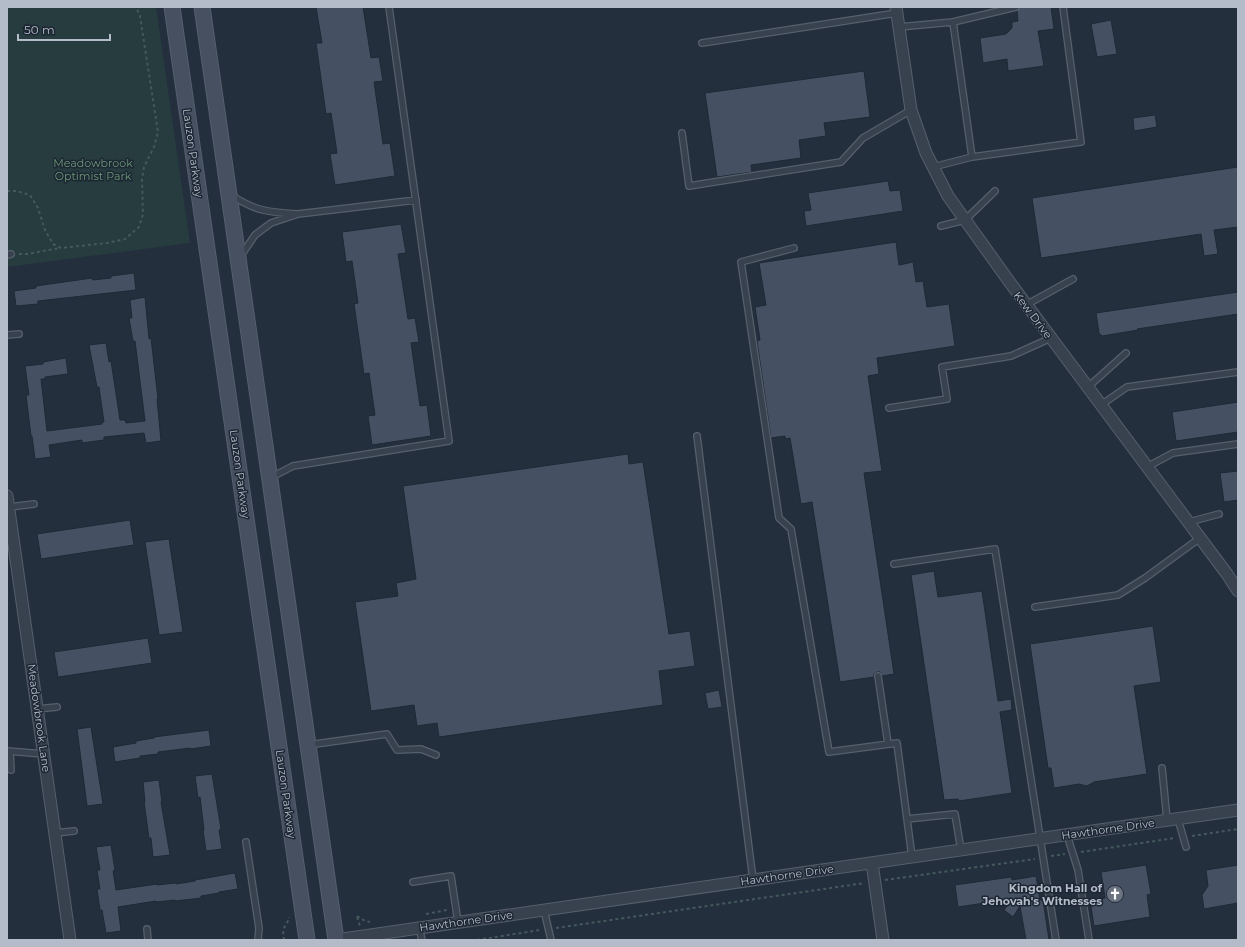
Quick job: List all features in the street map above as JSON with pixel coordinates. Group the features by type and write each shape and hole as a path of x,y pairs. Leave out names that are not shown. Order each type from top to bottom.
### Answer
{"main road":[{"name":"Lauzon Parkway","path":"172,7 307,940"},
{"path":"202,7 336,940"}],"street":[{"name":"Kew Drive","path":"896,10 911,110 926,153 948,196 1026,305 1189,522 1238,591"},
{"name":"Meadowbrook Lane","path":"7,496 70,940"},
{"name":"Hawthorne Drive","path":"336,940 1238,810"},
{"path":"872,863 883,940"}],"lane":[{"path":"270,478 293,466 450,441 389,7"},
{"path":"899,27 953,22 1016,7"},
{"path":"933,167 972,157 1081,142 1063,7"},
{"path":"702,43 896,10"},
{"path":"953,22 972,157"},
{"path":"682,133 689,186 841,162 863,138 911,110"},
{"path":"941,226 965,220 995,191"},
{"path":"228,193 246,205 267,212 298,214 416,200"},
{"path":"238,260 255,235 271,223 298,214"},
{"path":"794,248 741,262 779,518 791,529 829,752 897,742 912,857"},
{"path":"1026,305 1073,279"},
{"path":"7,335 19,334"},
{"path":"890,408 947,398 942,367 1011,356 1051,338"},
{"path":"1088,387 1126,353"},
{"path":"1101,405 1128,387 1238,372"},
{"path":"697,436 753,880"},
{"path":"1147,467 1173,453 1238,444"},
{"path":"9,507 34,504"},
{"path":"1189,522 1219,514"},
{"path":"1035,607 1118,595 1145,578 1200,538"},
{"path":"894,564 995,549 1056,940"},
{"path":"878,676 888,744"},
{"path":"37,709 57,707"},
{"path":"308,745 387,734 397,750 421,749 436,755"},
{"path":"11,770 9,752 44,754"},
{"path":"1162,768 1172,820 1186,847"},
{"path":"907,819 955,814 961,850"},
{"path":"55,833 74,830"},
{"path":"1067,835 1078,870 1089,940"},
{"path":"246,842 259,928 258,940"},
{"path":"414,882 452,876 458,922"},
{"path":"544,910 551,940"},
{"path":"419,928 422,940"},
{"path":"147,929 148,940"}],"path":[{"path":"27,254 61,248 107,243 125,239 139,227 143,214 142,180 144,167 154,147 158,132 140,16 136,7"},
{"path":"7,191 16,191 30,195 38,208 45,230 53,244 61,248"},
{"path":"477,940 859,884"},
{"path":"282,930 284,940"}],"green space":[{"name":"Meadowbrook Optimist Park","path":"7,7 156,7 190,243 7,267"}],"building":[{"path":"316,7 363,7 371,58 379,57 383,81 374,82 383,144 390,143 395,176 335,185 330,154 337,153 331,113 326,114 316,43 322,43"},
{"path":"1020,7 1051,7 1054,29 1038,31 1044,66 1008,71 1007,59 983,63 980,38 1006,34 1012,28 1012,22 1018,21 1017,11"},
{"path":"1111,20 1117,54 1097,57 1091,24"},
{"path":"864,71 870,117 824,123 826,136 799,140 801,158 751,165 752,172 717,177 705,93"},
{"path":"1155,115 1157,127 1134,131 1133,118"},
{"path":"1238,167 1238,227 1214,230 1218,254 1204,256 1201,234 1041,258 1032,198"},
{"path":"888,181 890,191 900,190 903,211 806,226 804,211 811,210 808,193"},
{"path":"401,224 406,253 398,254 408,319 415,318 419,342 411,343 420,406 427,405 431,436 372,445 368,416 375,415 369,373 364,374 354,304 358,303 352,261 346,262 342,232"},
{"path":"896,242 899,265 913,262 916,282 923,281 927,307 949,304 955,346 877,358 879,374 868,376 882,471 864,473 894,674 882,676 880,672 877,672 874,674 874,677 840,682 812,502 801,504 790,438 785,439 785,436 771,438 757,341 760,340 755,307 766,305 759,263"},
{"path":"134,273 136,290 38,301 38,304 16,306 14,291 36,288 36,286 92,278 93,280 111,278 111,276"},
{"path":"1238,292 1238,314 1137,329 1138,330 1102,336 1099,333 1096,313"},
{"path":"145,297 149,339 151,338 158,399 161,441 146,443 144,433 104,437 104,440 82,443 82,440 49,445 51,457 35,459 26,395 29,395 25,366 43,364 43,362 66,358 68,374 45,377 45,379 41,379 47,431 102,424 102,422 104,422 99,387 97,387 89,345 106,343 109,362 111,361 120,420 125,420 126,423 145,421 135,341 133,341 129,318 132,318 130,300"},
{"path":"1238,402 1238,432 1176,441 1172,412"},
{"path":"628,454 629,464 643,462 669,634 690,631 695,666 659,671 663,705 439,737 437,723 417,726 414,705 371,711 355,602 398,596 396,583 416,579 403,486"},
{"path":"1238,471 1238,500 1224,502 1220,473"},
{"path":"130,520 134,545 41,559 37,534"},
{"path":"169,539 183,632 159,635 145,542"},
{"path":"934,571 938,597 982,591 998,701 1011,699 1012,710 1000,712 1012,793 959,801 958,799 944,800 911,575"},
{"path":"1153,626 1161,682 1134,686 1147,774 1094,782 1087,786 1079,784 1054,788 1051,768 1048,768 1030,644"},
{"path":"148,638 152,663 58,677 54,652"},
{"path":"719,690 722,707 708,709 705,693"},
{"path":"91,727 103,804 87,806 77,729"},
{"path":"209,730 211,746 158,752 158,754 140,756 140,758 115,762 113,747 136,743 136,741 154,737"},
{"path":"212,774 221,829 219,830 222,849 206,851 200,797 198,798 195,776"},
{"path":"159,780 161,802 170,855 153,857 144,802 143,782"},
{"path":"111,845 115,870 113,871 116,890 157,884 176,884 235,873 238,889 201,896 201,898 175,901 156,901 118,907 121,931 106,933 102,910 100,910 97,889 100,889 97,870 100,870 96,847"},
{"name":"Kingdom Hall of Jehovah's Witnesses","path":"1146,865 1151,894 1147,895 1150,917 1094,926 1090,900 1105,898 1101,872"},
{"path":"1238,865 1238,903 1204,909 1202,895 1208,886 1206,870"},
{"path":"1036,876 1040,900 1043,900 1049,940 1026,940 1020,906 1013,917 1004,910 1012,899 958,907 955,885 1011,877 1012,880"}],"place":[{"name":"Kingdom Hall of Jehovah's Witnesses","path":"1115,894"}]}
